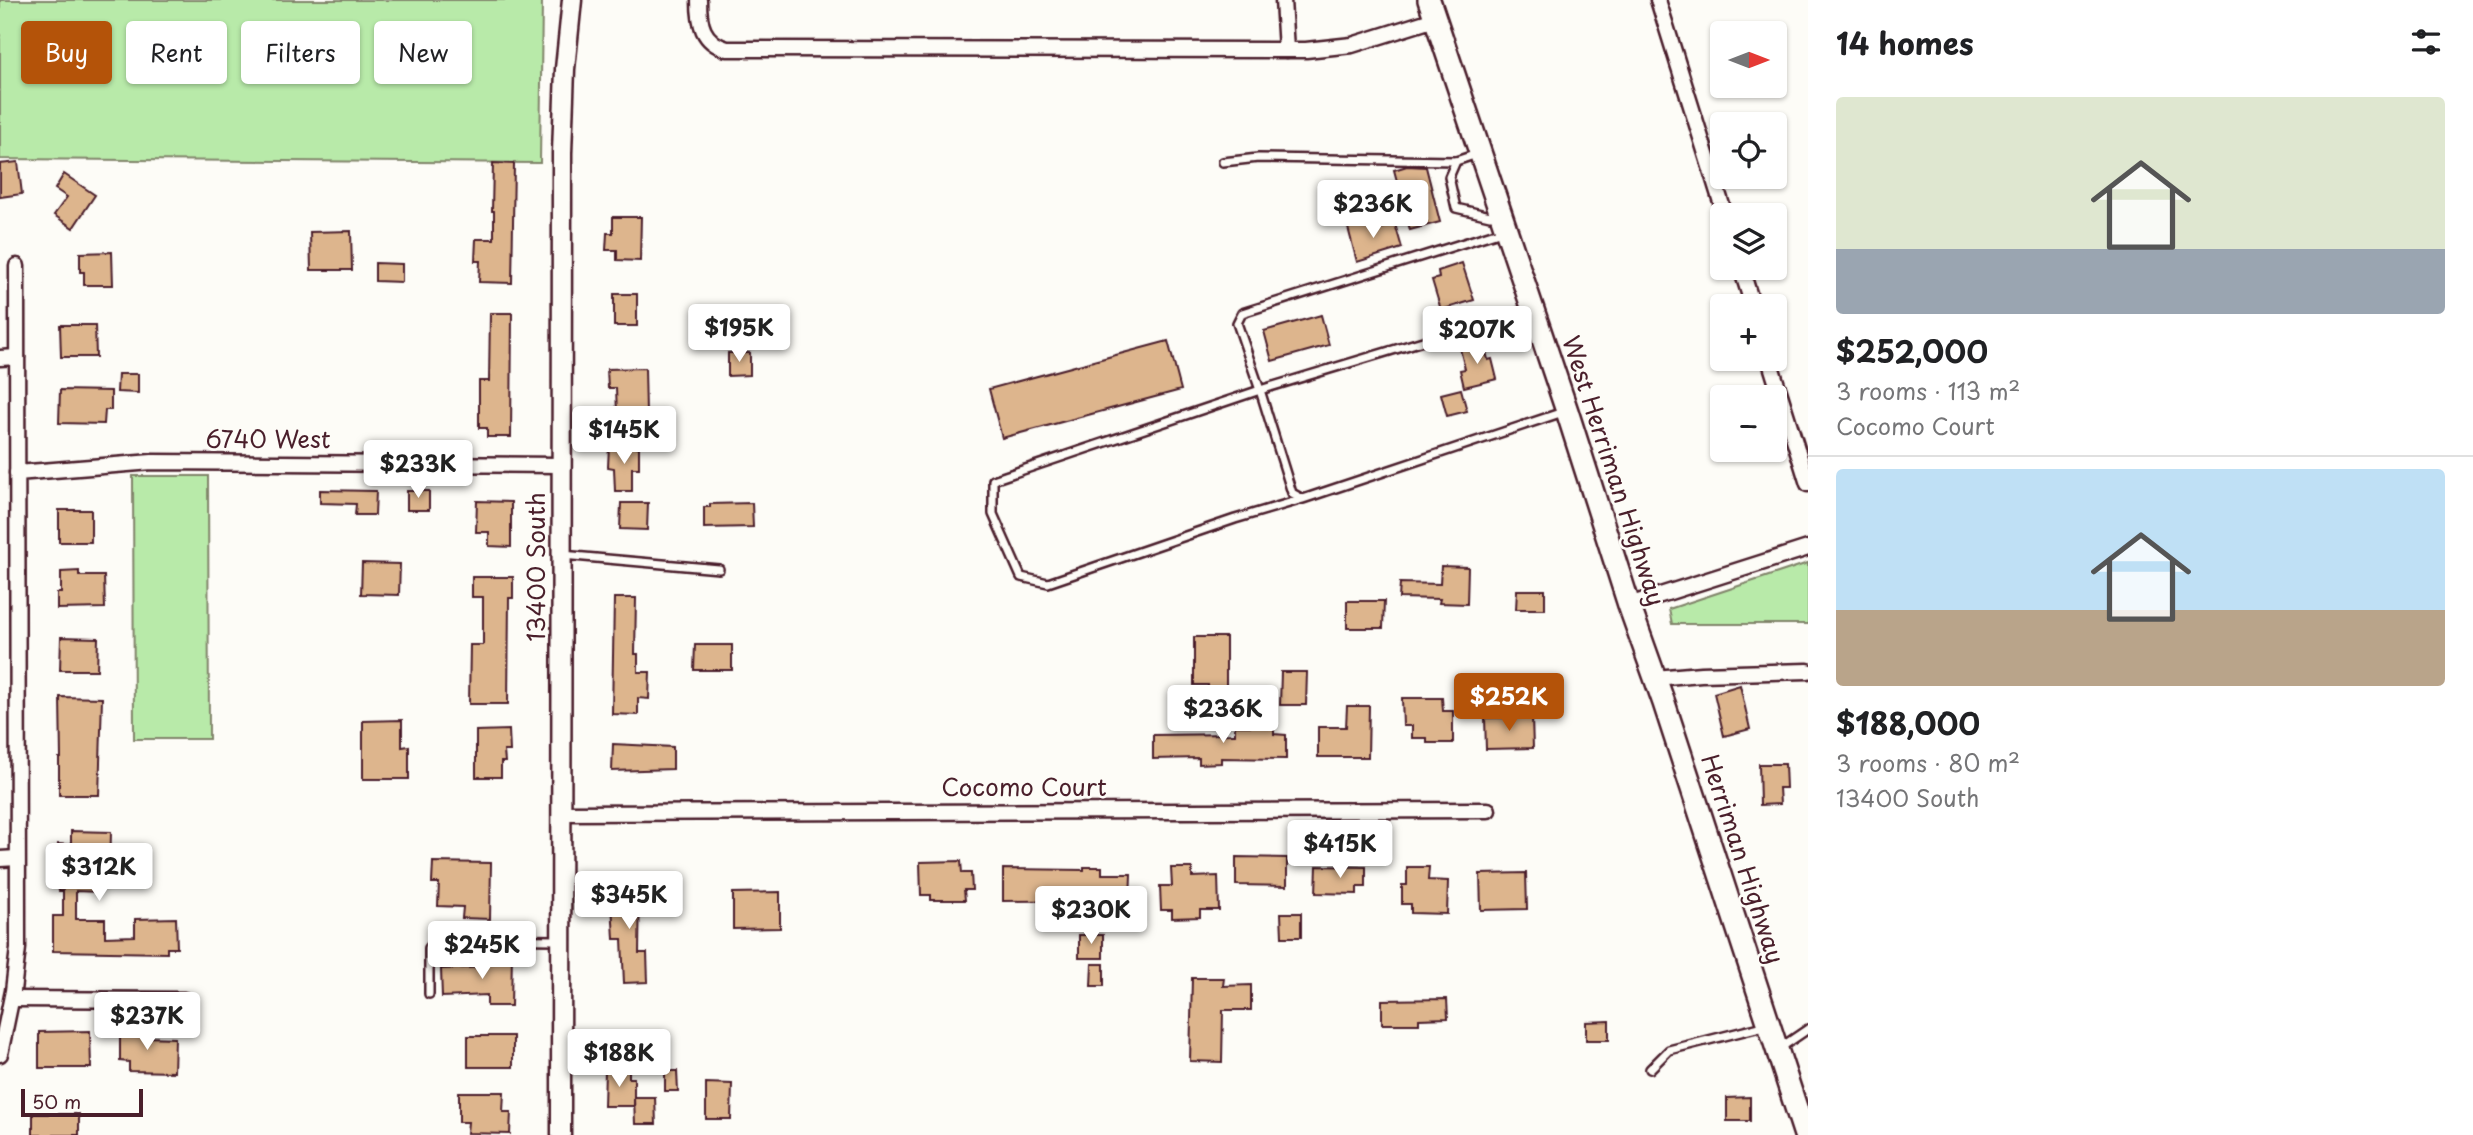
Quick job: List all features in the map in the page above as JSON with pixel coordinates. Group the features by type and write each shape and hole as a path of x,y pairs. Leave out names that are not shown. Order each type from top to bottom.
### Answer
{"main road":[{"name":"West Herriman Highway","path":"1432,9 1655,678"},
{"name":"Herriman Highway","path":"1655,678 1805,1135"}],"street":[{"name":"13400 South","path":"561,1135 562,114 572,0"},
{"path":"699,0 702,30 718,47 736,50 1320,49 1352,45 1432,9"},
{"path":"1283,0 1286,50"},
{"path":"1658,0 1721,203"},
{"path":"0,1054 12,999 18,947 17,266"},
{"path":"0,358 17,357"},
{"path":"1773,371 1808,484"},
{"name":"6740 West","path":"17,473 152,463 561,465"},
{"path":"1629,605 1808,548"},
{"path":"1655,678 1808,671"},
{"name":"Cocomo Court","path":"561,813 1488,810"},
{"path":"0,859 17,858"},
{"path":"12,999 184,1000"}],"lane":[{"path":"1223,162 1258,158 1456,161 1480,153"},
{"path":"1456,161 1449,177 1456,208 1503,222"},
{"path":"1303,499 1292,493 1237,323 1242,313 1503,222"},
{"path":"1531,308 1260,390 993,480 993,514 1021,577 1048,583 1567,411"},
{"path":"561,555 719,569"},
{"path":"429,994 429,948 434,942 444,939 561,940"},
{"path":"1650,1069 1669,1050 1768,1025"},
{"path":"1777,1050 1808,1029"}],"green space":[{"path":"0,0 542,0 540,163 0,159"},
{"path":"133,476 208,476 209,739 134,739"},
{"path":"1808,563 1808,624 1672,624 1669,609"}],"building":[{"path":"18,162 22,194 0,197 0,164"},
{"path":"493,163 514,164 512,283 479,282 480,261 475,261 476,239 494,239"},
{"path":"1407,166 1426,167 1440,222 1410,230 1394,170"},
{"path":"64,174 95,195 73,228 54,215 67,197 55,189"},
{"path":"613,217 641,217 640,261 617,260 617,250 606,250 607,233 613,233"},
{"path":"1367,217 1372,231 1395,224 1402,248 1357,262 1347,224"},
{"path":"351,231 352,270 311,270 310,232"},
{"path":"112,252 113,285 84,285 84,272 80,272 80,253"},
{"path":"375,263 402,264 402,282 375,281"},
{"path":"1462,263 1474,300 1441,310 1432,280 1439,278 1438,271"},
{"path":"614,294 637,294 637,326 614,326"},
{"path":"490,313 512,313 511,437 487,437 487,428 479,428 479,381 489,381"},
{"path":"1321,315 1329,345 1272,361 1264,331"},
{"path":"60,325 95,325 96,357 61,357"},
{"path":"1168,341 1181,390 1002,438 989,389"},
{"path":"1484,343 1497,379 1464,387 1460,370 1465,369 1460,349"},
{"path":"728,353 750,353 750,375 728,376"},
{"path":"645,368 646,413 617,413 616,388 608,388 607,369"},
{"path":"118,374 138,374 138,393 117,392"},
{"path":"1461,389 1467,411 1447,416 1441,394"},
{"path":"60,390 111,391 111,410 105,410 104,424 59,423"},
{"path":"609,446 639,447 639,468 632,468 632,491 615,491 614,468 608,467"},
{"path":"320,490 376,491 375,515 355,515 356,504 320,503"},
{"path":"407,491 429,491 429,510 407,510"},
{"path":"477,501 511,502 511,547 489,546 489,532 476,532"},
{"path":"621,503 648,503 647,530 620,529"},
{"path":"752,503 753,527 704,528 704,507 710,507 710,504"},
{"path":"59,510 91,510 91,542 59,542"},
{"path":"362,563 400,564 399,595 361,594"},
{"path":"1441,566 1468,567 1467,604 1439,603 1440,599 1399,598 1400,583 1440,584"},
{"path":"79,571 79,576 104,576 105,608 57,609 57,593 61,593 61,572"},
{"path":"472,577 513,577 513,598 509,598 508,704 469,704 470,645 483,645 483,597 472,597"},
{"path":"1517,590 1545,590 1545,609 1516,609"},
{"path":"614,598 636,598 635,654 638,654 638,672 650,672 649,699 638,698 638,715 612,714"},
{"path":"1347,601 1384,601 1383,628 1347,628"},
{"path":"61,637 98,638 97,670 60,670"},
{"path":"1194,637 1226,637 1226,695 1208,694 1208,685 1194,685"},
{"path":"695,645 732,645 732,670 694,670"},
{"path":"1281,672 1307,672 1306,705 1280,705"},
{"path":"1740,685 1750,729 1724,736 1714,693"},
{"path":"60,697 102,698 99,795 59,795"},
{"path":"1402,698 1442,698 1443,711 1453,711 1453,743 1427,743 1427,738 1412,738 1412,726 1403,726"},
{"path":"1347,706 1369,706 1368,757 1318,757 1318,727 1346,727"},
{"path":"1532,717 1533,748 1486,749 1485,718"},
{"path":"402,720 402,747 409,746 409,779 363,779 363,721"},
{"path":"1235,726 1274,726 1274,734 1286,735 1286,759 1221,758 1221,763 1199,764 1199,758 1153,759 1153,735 1235,734"},
{"path":"509,730 510,751 504,751 505,762 501,762 501,777 476,777 476,731"},
{"path":"613,744 673,747 673,769 612,771"},
{"path":"1759,764 1785,764 1786,788 1779,788 1780,804 1760,805"},
{"path":"71,831 111,832 110,872 100,872 99,892 76,891 76,919 105,919 105,937 135,936 135,919 176,918 177,948 167,948 167,953 53,951 53,916 63,916 63,891 59,891 57,883 58,844 71,845"},
{"path":"1236,857 1287,858 1287,886 1236,885"},
{"path":"961,861 962,873 971,873 972,890 964,890 965,900 931,900 931,895 921,895 920,862"},
{"path":"433,862 491,863 490,919 462,918 463,907 438,906 439,883 432,883"},
{"path":"1317,866 1366,867 1366,887 1357,887 1357,894 1316,893"},
{"path":"1084,867 1102,867 1102,874 1131,874 1130,900 1003,901 1003,869 1084,870"},
{"path":"1407,867 1429,867 1428,880 1448,881 1447,914 1411,913 1411,904 1402,904 1402,885 1407,885"},
{"path":"1171,868 1192,868 1192,877 1218,876 1219,910 1200,910 1200,917 1172,918 1172,910 1161,910 1160,886 1172,886"},
{"path":"1526,873 1527,909 1481,910 1480,874"},
{"path":"611,885 640,885 639,953 647,953 648,982 624,983 622,939 614,939"},
{"path":"780,892 780,928 733,929 733,893"},
{"path":"1281,913 1301,913 1301,937 1282,937"},
{"path":"1079,935 1103,935 1103,958 1079,958"},
{"path":"487,953 512,953 511,1006 487,1006 487,995 442,997 441,969 486,967"},
{"path":"1092,964 1104,964 1104,986 1091,986"},
{"path":"1192,978 1224,978 1223,986 1251,985 1251,1010 1223,1010 1222,1062 1190,1061"},
{"path":"1447,999 1448,1018 1419,1019 1419,1024 1382,1024 1382,1000"},
{"path":"1609,1021 1609,1040 1586,1040 1586,1022"},
{"path":"90,1031 91,1068 39,1068 39,1032"},
{"path":"120,1031 147,1031 147,1037 175,1038 174,1072 129,1071 129,1062 120,1061"},
{"path":"468,1036 513,1036 513,1067 468,1067"},
{"path":"605,1070 629,1070 629,1078 634,1078 634,1106 604,1106"},
{"path":"665,1071 677,1071 678,1091 665,1091"},
{"path":"706,1083 732,1084 731,1119 706,1119"},
{"path":"459,1092 504,1092 503,1112 511,1112 510,1134 467,1133 468,1122 459,1122"},
{"path":"634,1097 655,1097 656,1124 635,1124"},
{"path":"1750,1097 1750,1121 1727,1121 1727,1098"},
{"path":"33,1114 79,1114 79,1135 33,1135"}]}
